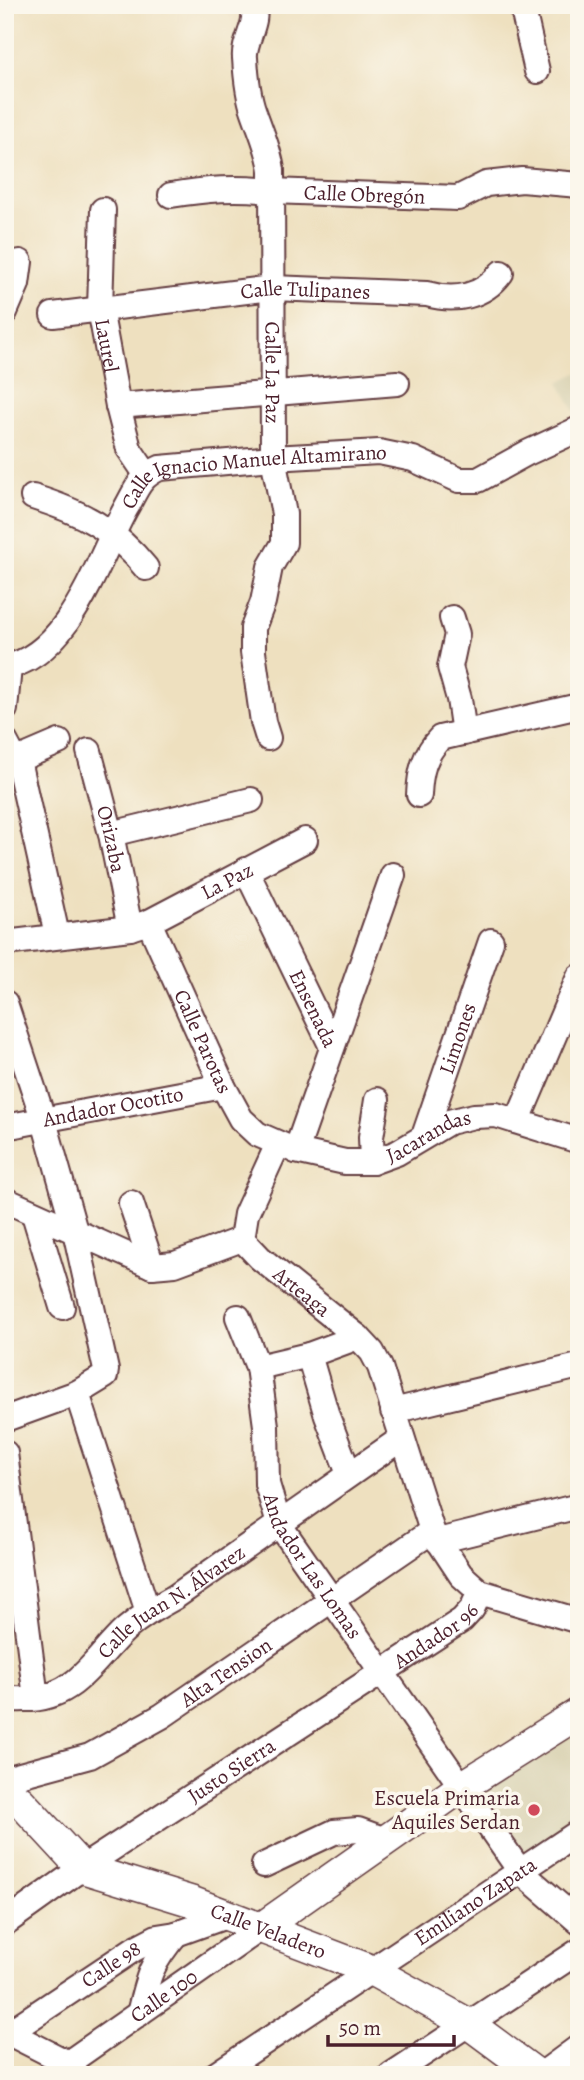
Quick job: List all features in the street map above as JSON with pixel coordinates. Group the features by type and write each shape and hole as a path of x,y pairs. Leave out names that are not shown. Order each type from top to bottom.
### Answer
{"main road":[{"path":"261,1928 463,1786 579,1713"},
{"name":"Calle Veladero","path":"5,1791 20,1801 82,1868 190,1902 371,1970 469,2024 540,2075"}],"street":[{"name":"Calle La Paz","path":"252,5 255,10 254,19 244,55 253,109 270,155 273,458 284,514 284,543 270,567 263,602 253,628 253,652 263,722 268,738"},
{"path":"522,5 537,71"},
{"name":"Calle Obregón","path":"171,195 214,188 242,188 458,198 486,184 522,180 579,185"},
{"name":"Laurel","path":"103,210 100,309 129,449 146,474"},
{"path":"5,312 17,284 20,262"},
{"name":"Calle Tulipanes","path":"53,314 272,288 428,293 444,299 467,296 482,290 501,273"},
{"path":"118,406 397,383"},
{"name":"Calle Ignacio Manuel Altamirano","path":"7,667 38,653 61,630 83,595 113,532 146,474 160,468 379,452 413,459 458,480 478,480 579,429"},
{"path":"33,497 56,504 113,532 146,568"},
{"path":"452,618 457,634 450,667 464,733"},
{"path":"5,709 7,667"},
{"path":"419,795 422,765 432,746 440,738 579,706"},
{"path":"57,935 12,763 59,741"},
{"name":"Orizaba","path":"89,751 111,834 140,925"},
{"path":"111,834 251,800"},
{"name":"La Paz","path":"140,925 305,839"},
{"name":"Ensenada","path":"246,870 332,1047 287,1147"},
{"path":"332,1047 393,875"},
{"path":"5,943 140,925"},
{"name":"Calle Parotas","path":"140,925 241,1119 257,1134 287,1147"},
{"name":"Limones","path":"424,1136 491,941"},
{"path":"518,1120 579,977"},
{"path":"5,1003 44,1121 75,1231 106,1370 105,1377 77,1393 5,1419"},
{"name":"Andador Ocotito","path":"5,1127 223,1086"},
{"path":"372,1162 371,1137 377,1100"},
{"name":"Jacarandas","path":"287,1147 345,1162 372,1162 397,1153 449,1122 474,1116 496,1115 579,1140"},
{"path":"5,1200 152,1266 175,1264 243,1238 246,1214 287,1147"},
{"path":"131,1203 152,1266"},
{"path":"34,1214 61,1307"},
{"name":"Arteaga","path":"243,1238 260,1258 358,1337 372,1352 380,1367 435,1536 461,1575 480,1592"},
{"name":"Andador Las Lomas","path":"238,1317 258,1367 266,1426 267,1484 279,1524 520,1871 579,1922"},
{"path":"258,1367 309,1355 358,1337"},
{"path":"309,1355 327,1416 349,1474"},
{"path":"393,1411 579,1366"},
{"path":"77,1393 148,1612"},
{"name":"Calle Juan N. Álvarez","path":"5,1698 36,1698 56,1694 73,1685 124,1631 148,1612 175,1597 402,1437"},
{"path":"5,1453 36,1698"},
{"path":"435,1536 579,1506"},
{"name":"Alta Tension","path":"5,1779 90,1756 162,1716 331,1601 435,1536"},
{"path":"480,1592 579,1621"},
{"name":"Andador 96","path":"383,1673 462,1620 472,1609 480,1592"},
{"name":"Justo Sierra","path":"5,1923 82,1868 383,1673"},
{"path":"264,1865 334,1832 358,1830 388,1841"},
{"name":"Emiliano Zapata","path":"215,2075 579,1832"},
{"name":"Calle 98","path":"6,2032 134,1949 157,1937 176,1934 226,1916"},
{"name":"Calle 100","path":"72,2069 139,2014 261,1928"},
{"path":"139,2014 148,1973 176,1934"},
{"path":"391,2075 579,1951"},
{"path":"6,2032 72,2069"},
{"path":"540,2075 579,2047"}],"shaded area":[{"path":"579,372 579,419 559,382"},
{"name":"Escuela Primaria Aquiles Serdan","path":"579,1730 579,1826 524,1862 478,1794"}],"place":[{"name":"Escuela Primaria Aquiles Serdan","path":"534,1810"}]}
